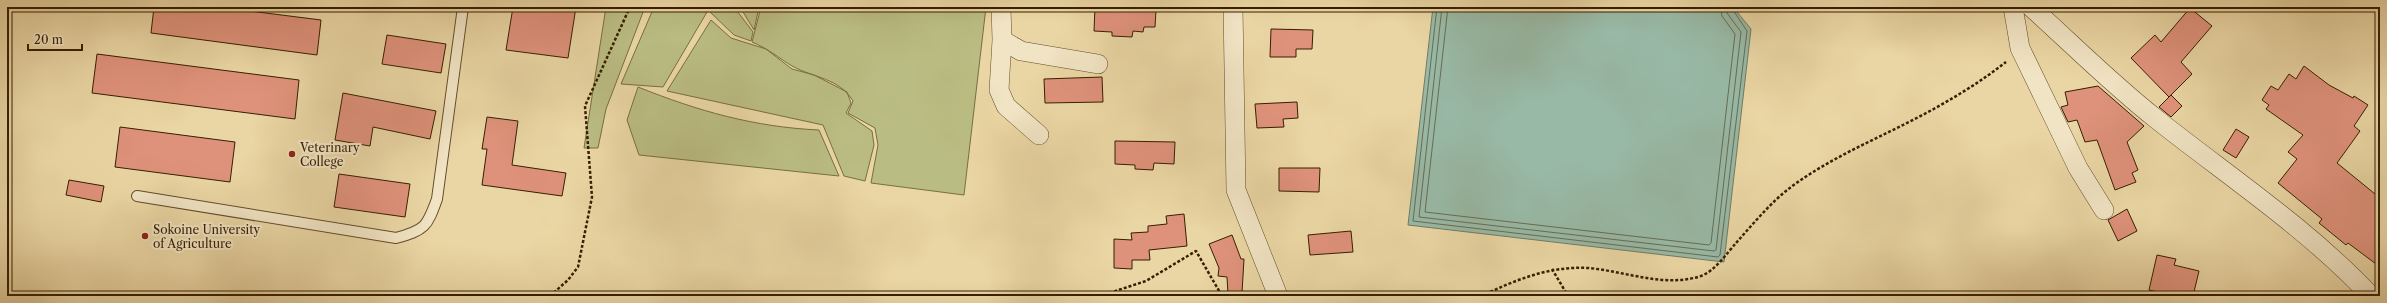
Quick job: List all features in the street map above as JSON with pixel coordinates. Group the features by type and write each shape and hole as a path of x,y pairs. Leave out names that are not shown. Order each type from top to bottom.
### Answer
{"street":[{"path":"1001,7 1002,40 999,90 1006,106 1039,135"},
{"path":"1234,7 1236,190 1278,296"},
{"path":"2013,7 2020,48 2078,168 2104,210"},
{"path":"2031,7 2154,118 2280,213 2350,274 2371,296"},
{"path":"1002,40 1021,52 1098,64"}],"lane":[{"path":"137,196 396,238 419,231 430,218 437,199 463,7"}],"path":[{"path":"550,296 568,280 578,267 592,197 585,106 630,7"},
{"path":"1481,296 1513,281 1552,269 1588,268 1643,278 1682,280 1703,276 1717,265 1760,216 1791,187 1849,150 1903,125 1980,82 2012,58 2020,48"},
{"path":"1100,296 1146,281 1196,250 1222,296"},
{"path":"1552,269 1568,296"}],"green space":[{"path":"606,7 645,7 606,109 598,148 584,148"},
{"path":"654,7 693,7 707,12 663,87 621,84"},
{"path":"702,7 734,7 753,32 751,41 734,35 708,10"},
{"path":"740,7 759,7 754,30"},
{"path":"761,7 986,7 964,195 871,183 878,145 875,128 848,113 853,101 841,88 826,79 792,66 768,50 752,42"},
{"path":"711,20 731,38 766,49 792,69 814,75 847,92 851,103 846,113 872,131 874,145 865,181 844,176 823,125 667,91"},
{"path":"638,87 660,96 727,116 772,125 819,130 839,176 639,155 627,120"}],"water":[{"path":"1433,7 1733,7 1751,29 1724,262 1408,225"}],"building":[{"path":"154,7 218,7 321,20 317,55 151,33"},
{"path":"513,7 576,7 568,58 506,50"},
{"path":"1095,7 1156,10 1155,27 1144,27 1143,32 1133,31 1132,37 1112,36 1112,32 1094,31"},
{"path":"2190,8 2212,26 2181,62 2192,74 2169,97 2131,58 2155,35 2161,42"},
{"path":"1271,29 1313,30 1312,49 1296,49 1296,57 1270,57"},
{"path":"387,35 446,44 441,73 382,64"},
{"path":"97,54 299,80 295,119 92,93"},
{"path":"2304,66 2329,85 2353,98 2354,96 2368,105 2354,126 2360,131 2337,163 2380,198 2380,267 2348,243 2346,245 2319,223 2322,219 2278,183 2297,159 2288,152 2303,135 2266,109 2269,105 2262,100 2271,86 2278,90 2289,74 2296,79"},
{"path":"1102,77 1103,102 1045,103 1044,79"},
{"path":"2098,86 2144,126 2127,142 2138,170 2132,173 2136,182 2115,190 2097,140 2085,142 2077,120 2068,122 2061,107 2068,105 2065,92"},
{"path":"343,93 436,111 430,139 373,127 370,146 335,140"},
{"path":"2171,95 2182,106 2171,117 2159,107"},
{"path":"1297,102 1298,118 1283,119 1284,127 1257,128 1255,104"},
{"path":"487,117 518,121 512,165 566,173 562,196 482,185 487,149 482,149"},
{"path":"120,127 235,142 230,182 115,167"},
{"path":"2236,129 2249,137 2236,158 2223,150"},
{"path":"1115,141 1175,142 1174,164 1154,163 1153,170 1135,169 1135,165 1115,164"},
{"path":"1279,168 1320,168 1319,192 1279,191"},
{"path":"339,174 410,184 405,217 334,207"},
{"path":"69,180 104,186 101,202 66,195"},
{"path":"2127,209 2137,231 2118,241 2108,220"},
{"path":"1184,214 1187,246 1149,250 1150,260 1132,260 1132,269 1114,268 1114,239 1132,240 1131,233 1148,232 1148,226 1167,224 1166,216"},
{"path":"1351,231 1353,252 1310,255 1308,235"},
{"path":"1232,235 1241,259 1244,259 1242,293 1228,294 1227,277 1218,276 1219,268 1209,244"},
{"path":"2157,255 2176,259 2174,265 2199,271 2193,296 2175,296 2149,290"}],"place":[{"name":"Veterinary College","path":"292,154"},
{"name":"Sokoine University of Agriculture","path":"145,236"}]}
